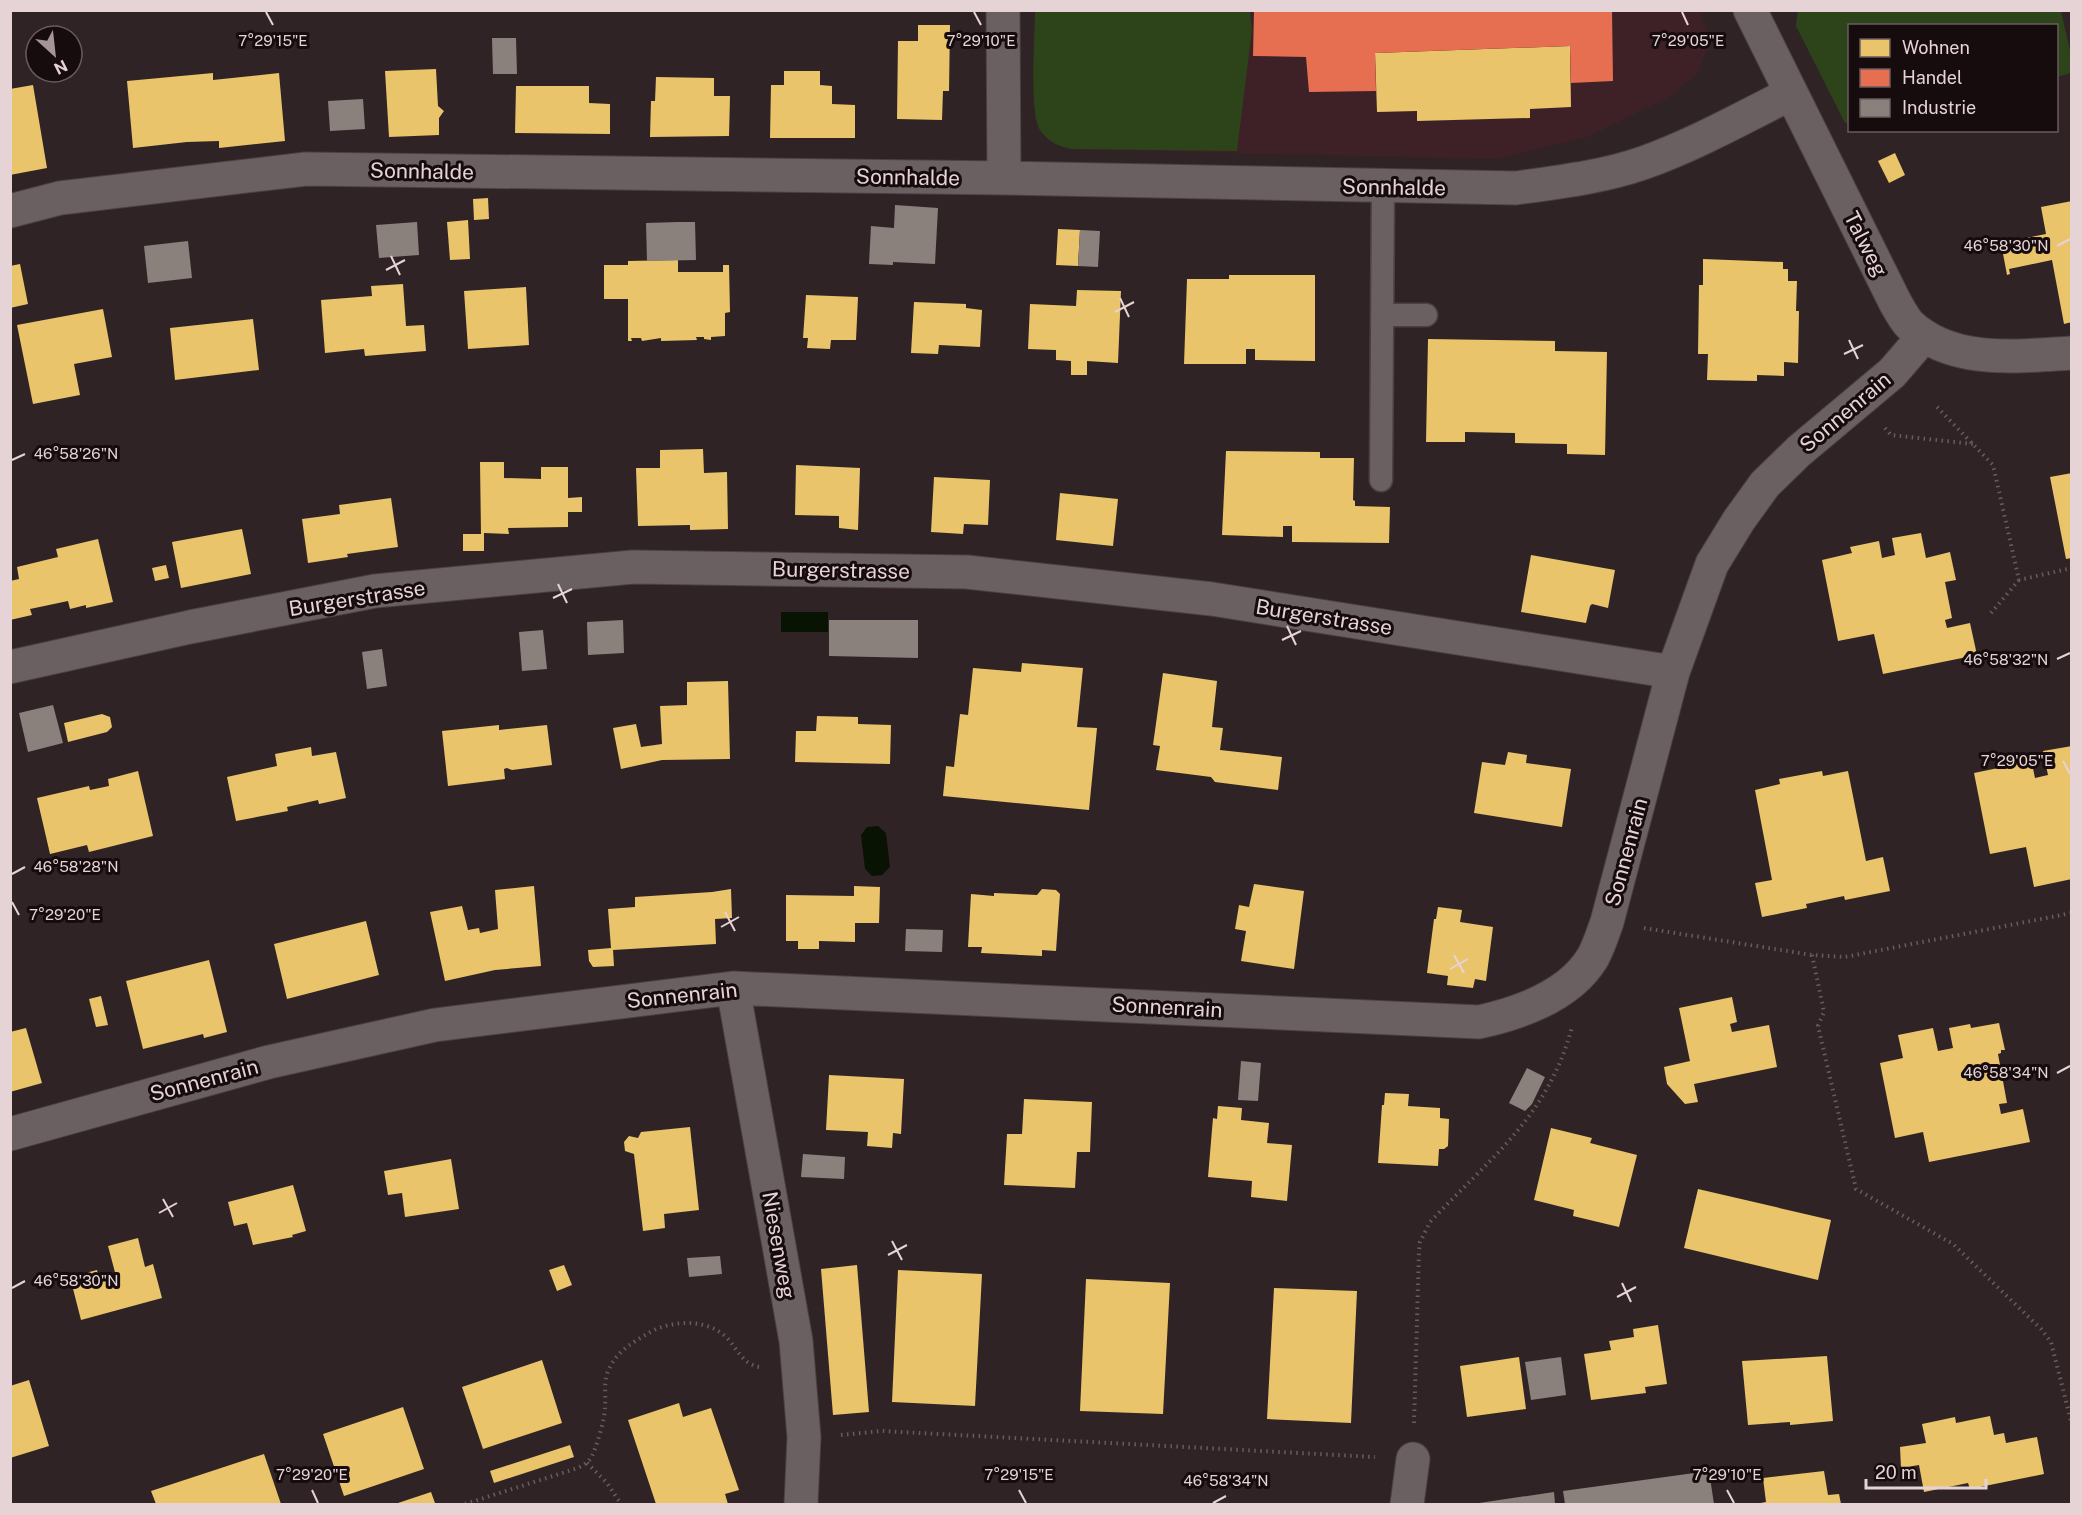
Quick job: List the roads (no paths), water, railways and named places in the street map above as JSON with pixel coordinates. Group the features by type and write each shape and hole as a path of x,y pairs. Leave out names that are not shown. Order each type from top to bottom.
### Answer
{"street":[{"path":"1003,10 1004,178"},
{"name":"Talweg","path":"1750,10 1894,302 1909,323 1924,336 1946,347 1989,355 2072,353"},
{"name":"Sonnhalde","path":"10,211 60,198 306,169 1004,178 1516,188 1567,181 1643,163 1676,150 1790,94"},
{"name":"Sonnenrain","path":"10,1134 268,1062 435,1025 733,988 1479,1022 1529,1008 1562,988 1594,956 1607,922 1673,672 1712,564 1765,484 1790,459 1892,373 1924,336"},
{"name":"Burgerstrasse","path":"10,667 190,627 375,591 633,567 967,572 1212,599 1673,672"},
{"name":"Niesenweg","path":"733,988 796,1341 804,1437 801,1504"},
{"path":"1401,1504 1413,1459"}],"lane":[{"path":"1381,480 1383,187"},
{"path":"1382,315 1426,315"}]}
